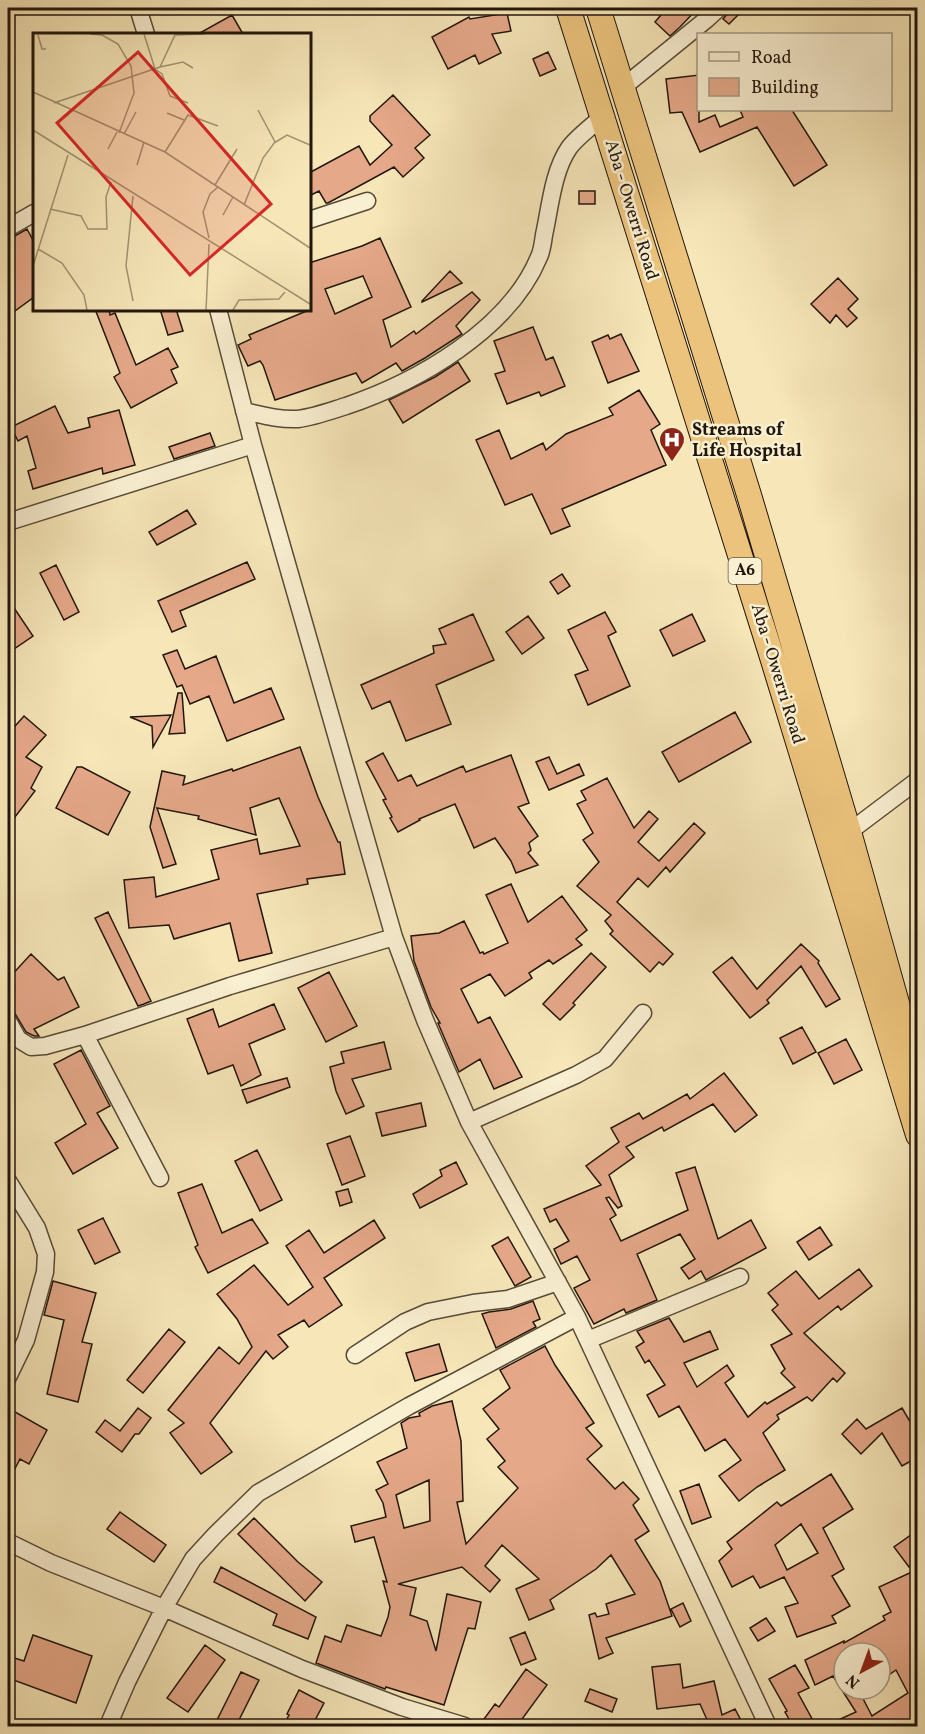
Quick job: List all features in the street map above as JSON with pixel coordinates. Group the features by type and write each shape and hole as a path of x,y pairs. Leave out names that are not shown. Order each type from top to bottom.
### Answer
{"highway":[{"name":"Aba - Owerri Road","path":"568,8 772,657 918,1135"},
{"name":"Aba - Owerri Road","path":"598,8 749,495 913,1042 918,1078"}],"street":[{"path":"138,8 146,33"},
{"path":"622,88 718,8"},
{"path":"244,411 273,418 297,419 354,403 408,380 451,355 478,334 504,311 525,283 539,256 557,174 569,147 602,117"},
{"path":"310,220 368,201"},
{"path":"8,228 33,214"},
{"path":"218,310 253,445 394,937 425,1020 469,1122 577,1317 768,1726"},
{"path":"8,522 253,445"},
{"path":"849,832 918,780"},
{"path":"8,1021 18,1039 31,1047 45,1046 85,1035 230,986 394,937"},
{"path":"469,1122 576,1076 605,1059 644,1013"},
{"path":"85,1035 160,1178"},
{"path":"8,1181 37,1228 46,1254 45,1272 27,1340 8,1377"},
{"path":"588,1340 740,1277"},
{"path":"355,1355 405,1322 428,1312 508,1299 558,1282"},
{"path":"108,1726 164,1608 193,1559 258,1493 378,1423 577,1317"},
{"path":"8,1542 51,1563 164,1608 302,1669 402,1707 465,1726"}],"building":[{"path":"667,8 698,8 670,36 655,22"},
{"path":"729,8 745,8 729,24 723,19 729,12"},
{"path":"507,13 511,31 492,34 501,53 479,64 475,55 448,69 432,37 469,17 470,19"},
{"path":"232,15 242,33 200,33"},
{"path":"548,52 556,69 540,76 533,59"},
{"path":"697,75 699,122 715,115 720,127 743,117 740,111 793,111 827,165 794,186 757,127 700,152 682,112 670,113 666,79"},
{"path":"393,95 430,135 415,148 424,158 403,177 394,167 328,203 319,191 310,196 310,172 359,146 370,165 392,145 370,121 370,116"},
{"path":"579,191 595,191 595,204 579,204"},
{"path":"27,229 33,240 33,298 8,316 8,238"},
{"path":"380,238 411,307 383,320 391,347 414,331 416,334 472,292 480,300 456,326 462,334 402,371 396,363 362,383 356,373 275,400 263,365 260,361 248,366 238,345 251,339 249,335 310,310 310,263","holes":["363,276 372,297 335,314 325,289"]},
{"path":"450,271 462,283 422,302 422,301"},
{"path":"838,278 858,299 848,309 857,318 847,327 836,315 830,323 811,304"},
{"path":"95,310 109,310 110,315 115,313 136,365 168,348 178,367 171,370 177,383 131,408 114,377 120,373"},
{"path":"160,310 176,310 183,331 168,335"},
{"path":"533,327 546,360 553,357 565,386 541,396 539,392 507,404 495,374 505,371 494,341"},
{"path":"621,334 639,371 608,383 592,342 608,335 610,339"},
{"path":"458,362 470,381 403,423 389,400 435,377"},
{"path":"639,390 660,424 651,430 666,465 562,509 570,526 551,534 532,494 505,505 476,440 499,430 511,459 543,443 546,450 566,434 613,415 609,408"},
{"path":"55,406 68,433 90,427 88,418 119,410 135,465 103,474 102,468 33,489 28,471 36,468 27,436 18,441 11,427"},
{"path":"210,433 215,446 174,459 169,447"},
{"path":"187,510 196,524 157,545 149,532"},
{"path":"247,562 255,579 180,611 186,626 172,632 158,601"},
{"path":"56,565 79,612 64,620 40,573"},
{"path":"562,574 570,586 558,594 550,582"},
{"path":"8,599 33,636 8,653"},
{"path":"605,612 616,632 608,636 630,686 588,705 575,675 588,670 568,630"},
{"path":"473,614 494,660 436,685 451,724 406,741 390,701 372,709 361,685 434,653 433,646 446,644 439,629"},
{"path":"692,614 705,641 673,656 660,630"},
{"path":"528,616 544,638 522,654 506,632"},
{"path":"177,650 185,669 216,656 234,703 271,688 284,719 227,741 209,696 190,704 182,685 177,687 163,655"},
{"path":"178,693 182,693 185,733 169,734"},
{"path":"735,712 751,742 679,782 662,752"},
{"path":"171,715 153,747 152,726 130,717"},
{"path":"24,716 46,735 26,757 42,767 31,788 35,791 8,826 8,734"},
{"path":"300,747 318,797 340,842 345,874 307,879 308,884 257,894 272,953 239,961 230,923 174,939 169,925 129,928 124,880 154,877 156,897 219,879 211,850 257,839 260,854 300,846 279,798 250,808 256,835 198,819 199,816 157,808 176,864 163,868 150,827 162,771 185,776 183,785 232,769 233,771"},
{"path":"383,753 398,781 411,775 417,786 463,766 466,772 511,755 529,803 518,807 538,836 529,843 531,850 528,853 538,865 516,873 511,861 495,838 474,848 455,804 419,819 398,832 383,800 386,799 366,762"},
{"path":"549,757 557,774 579,764 584,775 549,790 536,762"},
{"path":"77,767 82,767 130,792 108,835 56,808"},
{"path":"607,778 634,828 649,811 658,819 638,842 659,861 694,823 705,833 670,872 666,867 648,887 638,878 617,902 673,954 663,965 659,962 650,972 610,934 613,931 605,921 611,915 577,886 599,862 583,840 593,833 577,804 586,800 581,791"},
{"path":"511,884 528,922 562,896 587,930 576,939 582,945 553,964 549,960 529,973 532,978 505,996 490,974 461,989 478,1023 490,1017 522,1077 494,1089 480,1059 459,1072 414,961 411,936 439,933 464,921 480,953 484,954 508,943 486,895"},
{"path":"108,912 151,1001 138,1006 95,918"},
{"path":"801,944 819,961 818,963 840,999 826,1007 801,966 767,1000 769,1003 750,1018 713,972 732,957 757,989"},
{"path":"591,953 606,967 560,1020 543,1004"},
{"path":"31,954 58,980 64,977 79,1007 34,1029 39,1036 26,1032 14,1012 8,1011 8,979"},
{"path":"329,972 357,1026 326,1042 298,988"},
{"path":"274,1004 285,1029 249,1044 261,1075 241,1086 233,1065 208,1074 187,1019 213,1009 219,1027"},
{"path":"802,1027 816,1052 793,1064 780,1038"},
{"path":"846,1039 862,1070 834,1084 818,1053"},
{"path":"384,1042 391,1069 352,1079 364,1106 346,1114 336,1091 330,1067 344,1063 341,1052"},
{"path":"81,1050 110,1106 97,1113 118,1148 73,1174 55,1143 86,1124 54,1064"},
{"path":"724,1073 757,1115 735,1132 713,1104 664,1131 662,1127 626,1147 634,1157 609,1175 622,1206 618,1208 609,1197 606,1198 616,1215 610,1219 621,1241 688,1210 676,1173 695,1167 718,1239 751,1220 766,1248 706,1280 701,1271 689,1279 681,1268 695,1259 680,1234 637,1254 657,1300 626,1313 624,1309 594,1324 574,1288 590,1280 577,1256 561,1264 554,1249 569,1241 556,1219 550,1222 544,1209 601,1185 586,1166 619,1142 611,1128 639,1113 643,1119 687,1094 690,1099"},
{"path":"287,1078 290,1087 247,1103 242,1090"},
{"path":"421,1103 426,1126 382,1136 376,1113"},
{"path":"350,1136 365,1176 342,1185 327,1144"},
{"path":"257,1150 282,1200 260,1211 235,1161"},
{"path":"456,1162 467,1184 420,1208 413,1194 442,1176 440,1170"},
{"path":"202,1184 222,1233 252,1219 268,1243 208,1273 195,1247 198,1245 178,1193"},
{"path":"348,1189 352,1202 340,1206 336,1192"},
{"path":"103,1218 120,1252 95,1264 78,1230"},
{"path":"374,1220 385,1238 324,1278 342,1305 309,1327 304,1320 278,1335 288,1347 273,1359 266,1351 210,1423 232,1452 201,1474 170,1433 184,1423 168,1410 219,1347 239,1364 252,1347 237,1319 217,1294 254,1265 288,1305 313,1287 286,1246 309,1230 324,1253"},
{"path":"820,1227 832,1245 809,1260 797,1242"},
{"path":"508,1237 531,1277 515,1286 492,1246"},
{"path":"859,1269 872,1286 841,1310 838,1306 804,1333 845,1373 837,1382 833,1378 812,1401 807,1397 777,1415 779,1419 763,1433 785,1470 739,1501 719,1476 741,1460 725,1439 705,1451 679,1406 659,1417 647,1395 665,1385 649,1360 645,1363 636,1347 644,1342 637,1331 669,1318 684,1342 710,1331 718,1349 684,1363 697,1387 727,1365 734,1376 725,1383 748,1417 765,1402 767,1404 795,1387 781,1373 785,1369 771,1345 792,1334 772,1310 778,1305 768,1293 796,1271 819,1299"},
{"path":"53,1281 96,1293 82,1342 92,1344 78,1402 47,1394 64,1320 44,1315"},
{"path":"533,1301 540,1319 533,1322 536,1327 496,1348 482,1314 511,1309"},
{"path":"169,1329 185,1342 143,1393 127,1380"},
{"path":"439,1344 447,1371 415,1381 406,1353"},
{"path":"545,1346 594,1423 586,1428 602,1446 587,1459 615,1489 623,1482 639,1499 633,1505 649,1531 635,1540 660,1581 672,1616 606,1638 613,1653 599,1659 589,1615 595,1613 597,1617 609,1614 606,1604 635,1594 611,1555 596,1569 550,1600 554,1609 529,1620 516,1589 539,1579 502,1545 485,1566 500,1580 490,1592 462,1567 398,1584 416,1588 410,1615 427,1621 436,1651 447,1594 481,1602 475,1629 468,1628 444,1705 386,1687 385,1689 316,1663 325,1636 341,1642 347,1625 381,1636 388,1617 390,1607 383,1581 387,1582 374,1537 355,1542 351,1526 386,1517 383,1503 376,1490 388,1484 377,1462 407,1448 401,1423 409,1418 420,1416 419,1413 432,1406 452,1401 461,1441 463,1501 457,1502 466,1544 518,1488 498,1467 505,1461 487,1439 499,1429 483,1409 510,1388 500,1370","holes":["429,1480 430,1521 404,1528 396,1495"]},
{"path":"8,1408 47,1430 29,1464 20,1459 8,1482"},
{"path":"138,1408 151,1418 122,1452 96,1432 105,1420 120,1431"},
{"path":"902,1408 918,1435 918,1457 902,1466 882,1433 861,1454 842,1434 857,1419 866,1429"},
{"path":"831,1474 853,1509 823,1528 844,1569 832,1576 850,1606 832,1616 836,1623 797,1637 785,1607 798,1603 784,1577 760,1588 753,1576 732,1587 719,1561 732,1549 727,1542 777,1502 781,1506","holes":["801,1524 818,1553 787,1570 775,1545"]},
{"path":"699,1484 711,1517 692,1524 680,1491"},
{"path":"120,1512 166,1545 154,1562 107,1529"},
{"path":"254,1518 298,1562 322,1582 305,1601 238,1534"},
{"path":"918,1530 918,1561 909,1567 894,1547"},
{"path":"221,1567 316,1617 308,1639 273,1625 277,1614 214,1582"},
{"path":"914,1571 918,1577 918,1726 825,1726 856,1712 849,1701 864,1701 872,1716 908,1693 896,1670 892,1673 892,1641 848,1641 885,1620 883,1616 891,1612 879,1587"},
{"path":"683,1603 691,1621 680,1627 671,1609"},
{"path":"766,1618 775,1631 758,1641 750,1628"},
{"path":"525,1632 536,1659 521,1665 510,1638"},
{"path":"33,1635 92,1656 76,1703 8,1678 8,1656 24,1661"},
{"path":"205,1645 225,1660 188,1712 167,1698"},
{"path":"832,1647 832,1676 815,1685 805,1660"},
{"path":"680,1664 683,1688 714,1681 722,1715 735,1709 744,1726 698,1726 708,1722 700,1704 657,1709 652,1667"},
{"path":"795,1665 809,1688 798,1693 816,1726 793,1726 769,1679"},
{"path":"526,1669 547,1685 517,1726 494,1726 484,1719 495,1704 499,1707"},
{"path":"241,1672 259,1680 236,1726 214,1726"},
{"path":"590,1689 617,1699 612,1712 585,1701"},
{"path":"299,1690 324,1703 312,1726 283,1726 289,1715 287,1714"}],"place":[{"name":"Streams of Life Hospital","path":"672,463"}]}
